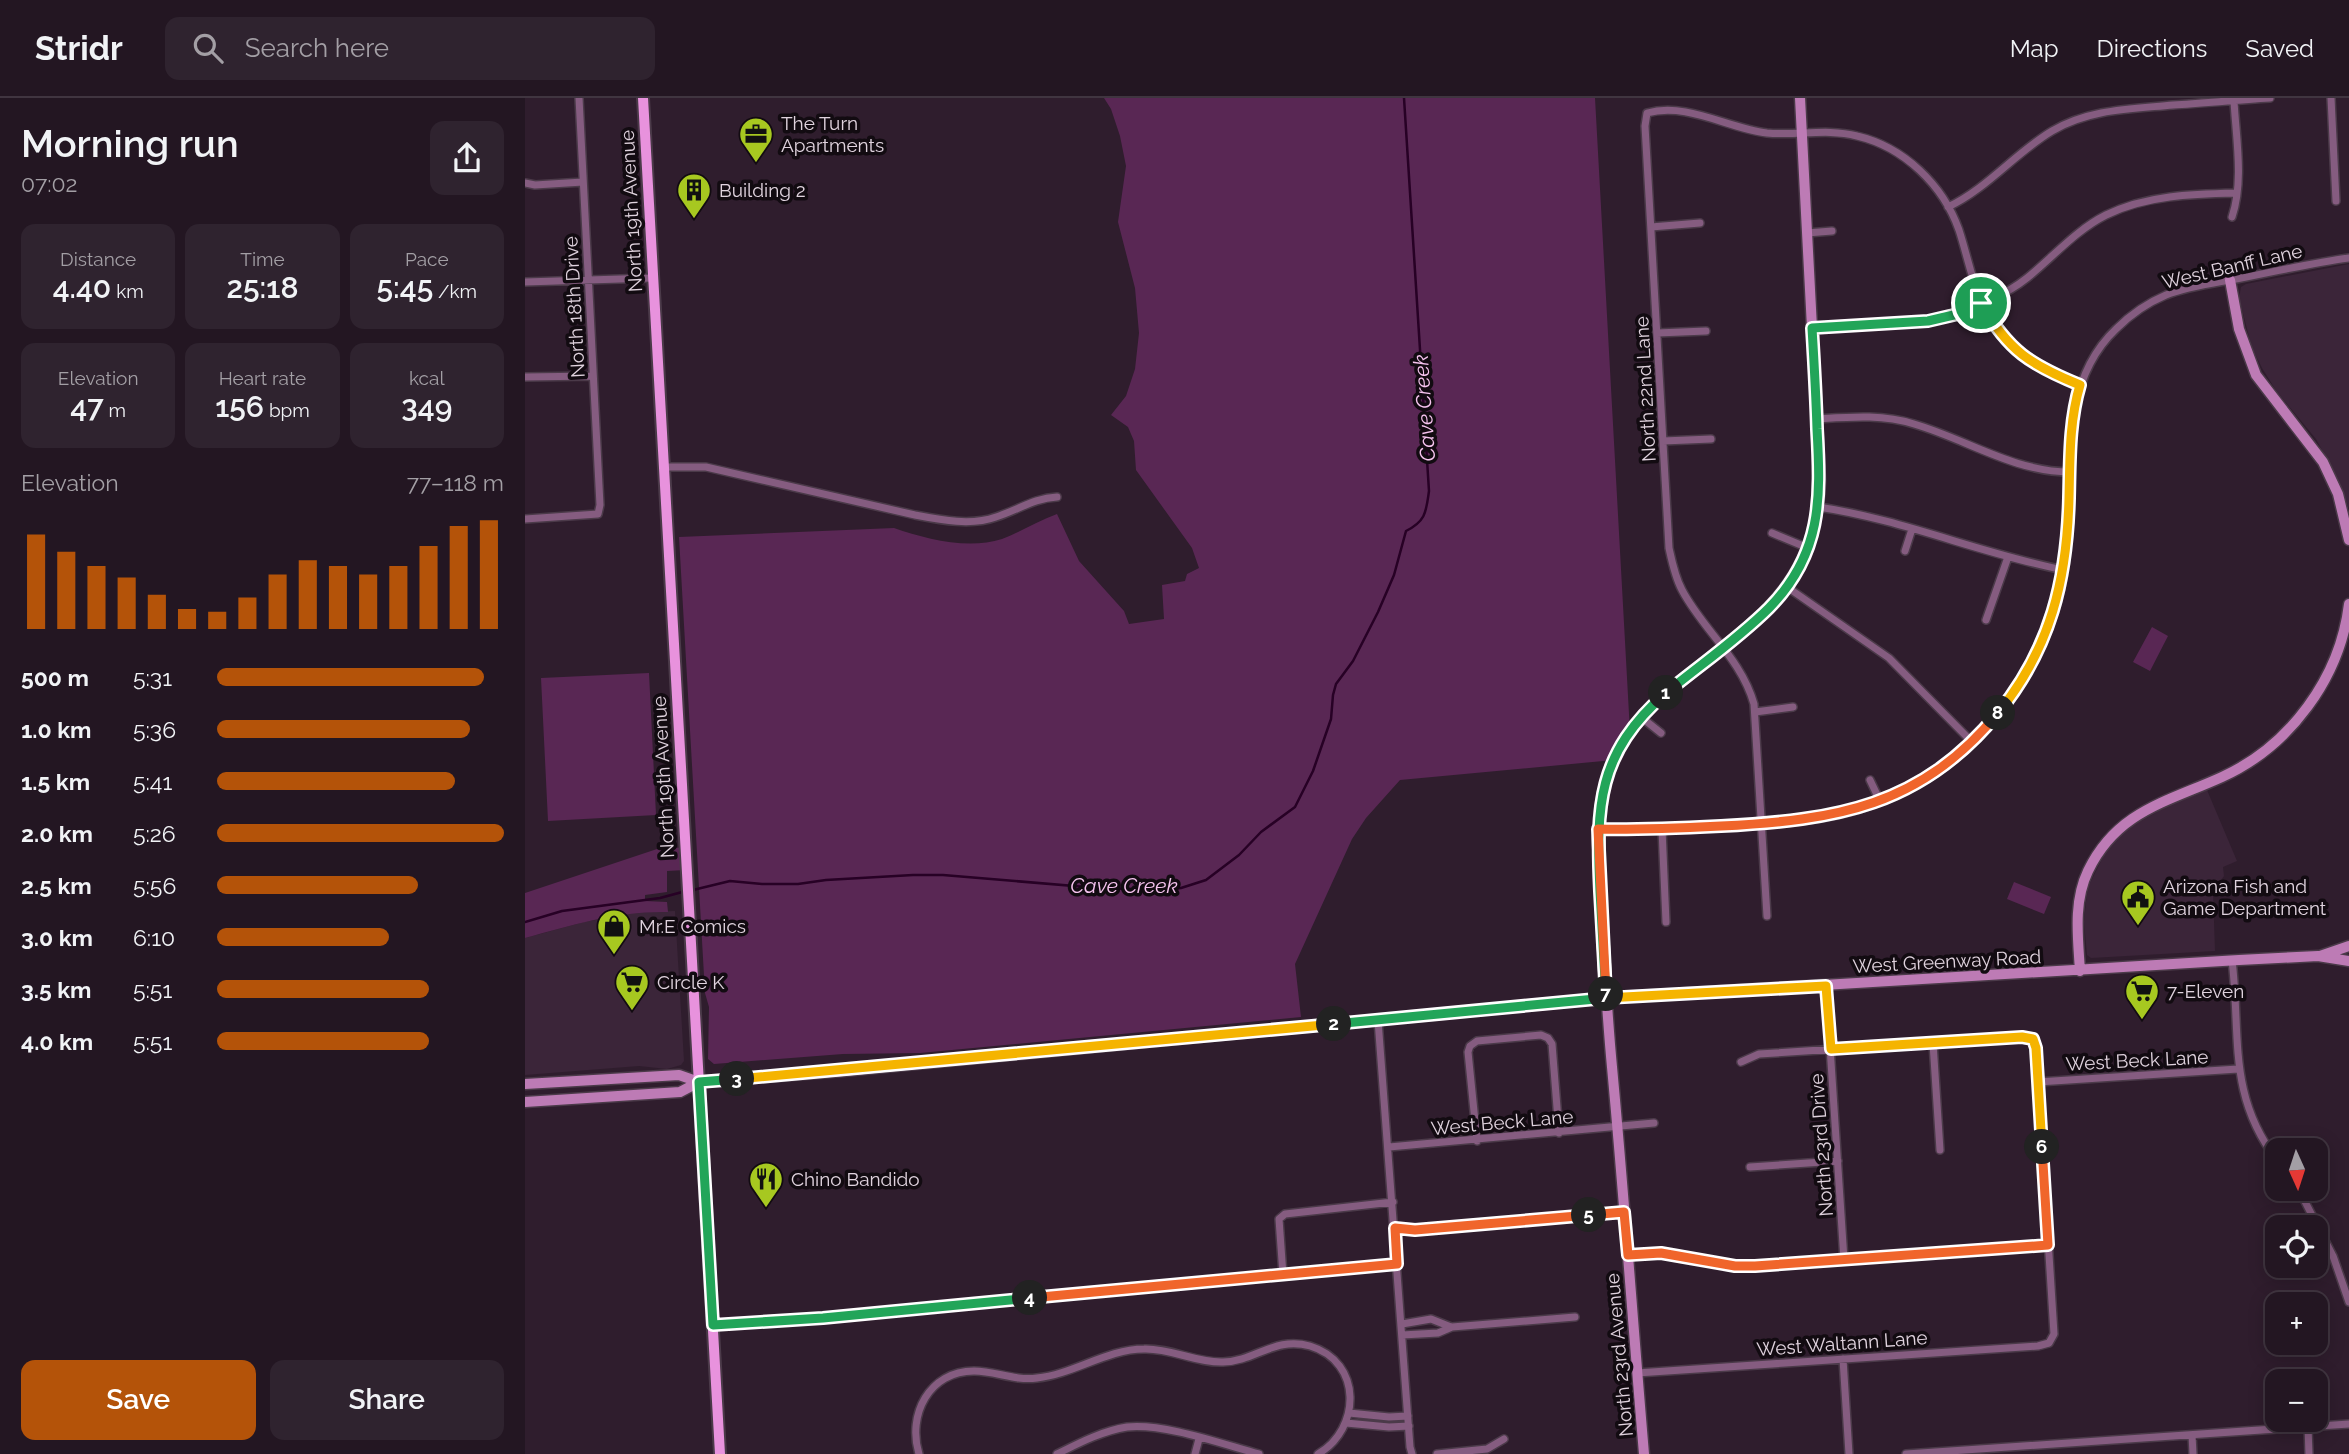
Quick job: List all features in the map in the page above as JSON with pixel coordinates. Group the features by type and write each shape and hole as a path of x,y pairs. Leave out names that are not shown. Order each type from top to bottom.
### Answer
{"main road":[{"name":"North 19th Avenue","path":"643,98 720,1454"}],"street":[{"name":"North 18th Drive","path":"525,519 598,514 600,505 579,98"},
{"name":"North 23rd Avenue","path":"1644,1454 1606,998 1599,808 1610,769 1620,747 1641,717 1770,607 1787,586 1808,548 1818,507 1820,481 1800,98"},
{"path":"1948,207 1981,188 2036,141 2074,120 2116,110 2270,98"},
{"path":"2331,98 2336,201"},
{"path":"2232,217 2237,193 2234,101"},
{"name":"North 22nd Lane","path":"1767,916 1755,712 1745,678 1681,589 1669,548 1645,126 1647,113 1659,110 1695,114 1761,132 1802,133"},
{"path":"1802,133 1837,132 1857,136 1888,148 1919,169 1948,207 1959,232 1981,303 2000,334 2017,352 2049,373 2080,385"},
{"path":"525,183 534,185 583,182"},
{"path":"1812,328 1928,321 1958,314 2025,280 2071,238 2108,214 2155,199 2237,193"},
{"path":"1651,227 1700,223"},
{"path":"1807,233 1832,232"},
{"name":"West Banff Lane","path":"1598,829 1800,821 1844,813 1879,801 1911,787 1937,771 1972,742 2004,706 2027,673 2050,624 2064,570 2073,411 2080,385 2092,357 2101,345 2137,311 2174,293 2349,258"},
{"path":"525,282 652,278"},
{"path":"2230,280 2239,329 2256,375 2323,462 2338,494 2349,540"},
{"path":"1657,333 1706,331"},
{"path":"525,377 593,376"},
{"path":"1817,419 1866,416 1898,420 1934,430 2027,466 2070,471"},
{"path":"1663,441 1711,439"},
{"path":"663,467 706,467 915,515 950,520 975,521 997,517 1040,498 1058,497"},
{"path":"1818,507 1854,513 2008,557 2064,570"},
{"path":"1905,551 1912,530"},
{"path":"1772,533 1808,548"},
{"path":"1986,620 2008,557"},
{"path":"1787,586 1889,658 1972,742"},
{"path":"2080,971 2079,902 2087,871 2102,848 2121,826 2146,809 2243,766 2285,733 2311,703 2327,674 2345,629 2349,604"},
{"path":"1755,712 1793,707"},
{"path":"1641,717 1661,733"},
{"path":"1870,780 1879,801"},
{"path":"1662,828 1666,922"},
{"name":"West Greenway Road","path":"2318,956 2349,946"},
{"name":"West Greenway Road","path":"525,1102 680,1092 699,1082 1606,998 2232,960 2318,956 2349,961"},
{"path":"2232,960 2238,1069 2252,1117 2265,1142"},
{"name":"North 23rd Drive","path":"1826,986 1845,1260"},
{"path":"1378,1020 1412,1454"},
{"path":"1477,1141 1468,1052 1470,1046 1477,1041 1541,1035 1548,1038 1552,1044 1559,1133"},
{"path":"1628,1255 1675,1254 1745,1267 2048,1245 2036,1048 2033,1039 2022,1037 1759,1054 1741,1062"},
{"path":"1933,1043 1940,1150"},
{"name":"West Beck Lane","path":"2038,1082 2238,1069"},
{"name":"West Greenway Road","path":"525,1084 679,1075 699,1082"},
{"path":"1617,1126 1654,1123"},
{"name":"West Beck Lane","path":"1389,1147 1617,1126"},
{"path":"1750,1167 1838,1161"},
{"path":"2305,1201 2333,1256 2349,1302"},
{"path":"1283,1275 1278,1228 1279,1219 1285,1214 1393,1202"},
{"path":"1395,1228 1415,1230 1624,1212"},
{"name":"West Waltann Lane","path":"1637,1373 2038,1346 2049,1343 2054,1334 2048,1245"},
{"path":"713,1325 823,1318 1397,1264"},
{"path":"1402,1335 1432,1334 1452,1327 1575,1317"},
{"path":"1402,1324 1431,1319 1452,1327"},
{"path":"1431,1319 1432,1334"},
{"path":"919,1454 915,1428 920,1405 926,1394 940,1381 954,1374 978,1371 1016,1379 1037,1378 1115,1354 1145,1348 1223,1362 1246,1357 1275,1345 1299,1344 1323,1352 1342,1371 1350,1395 1348,1418 1335,1441 1318,1454"},
{"path":"1843,1359 1849,1454"},
{"path":"1348,1418 1408,1416"},
{"path":"1378,1427 1379,1417"},
{"path":"1348,1418 1378,1427 1409,1426"},
{"path":"2328,1426 2349,1424"},
{"path":"1057,1454 1097,1436 1127,1427 1158,1428 1259,1454"},
{"path":"1906,1454 2265,1430"},
{"path":"2308,1432 2309,1454"},
{"path":"2192,1435 2193,1454"},
{"path":"1195,1454 1199,1439"},
{"path":"1437,1454 1487,1449 1504,1439"},
{"path":"2071,1442 2071,1454"}],"shaded area":[{"path":"1104,98 1595,98 1630,732 1614,760 1400,780 1366,818 1352,839 1295,964 1301,1017 920,1053 843,1054 714,1064 708,1059 709,1007 705,993 679,537 894,528 933,539 975,543 1002,539 1057,514 1079,561 1124,611 1129,624 1164,619 1162,585 1185,581 1187,574 1199,568 1192,548 1136,470 1134,441 1128,427 1111,415 1126,396 1135,369 1139,333 1135,288 1118,222 1126,166 1120,136 1111,109"},
{"path":"2349,264 2349,509 2340,484 2316,439 2277,392 2262,368 2252,348 2239,298 2241,287 2246,284"},
{"path":"2152,627 2168,636 2150,671 2133,662"},
{"path":"649,673 656,815 548,821 541,678"},
{"path":"2207,790 2237,861 2223,867 2224,876 2213,891 2215,951 2091,958 2087,955 2084,922 2088,887 2106,851 2135,824 2170,805"},
{"path":"663,847 685,848 685,870 667,871 667,892 645,895 645,901 667,902 668,912 613,916 525,938 525,893"},
{"path":"2014,882 2051,897 2044,914 2007,899"},
{"path":"675,911 684,1061 681,1065 667,1069 639,1066 525,1075 525,938 584,922 638,912"}],"waterway":[{"name":"Cave Creek","path":"693,890 730,881 798,884 913,875 1167,890 1206,880 1239,855 1261,832 1295,807 1313,771 1331,719 1336,684 1353,661 1378,612 1394,575 1406,531 1421,519 1428,498 1404,98"},
{"name":"Cave Creek","path":"525,922 562,911 660,898 686,891"}],"place":[{"name":"The Turn Apartments","path":"756,164"},
{"name":"Building 2","path":"694,220"},
{"name":"Arizona Fish and Game Department","path":"2138,927"},
{"name":"Mr.E Comics","path":"614,956"},
{"name":"Circle K","path":"632,1012"},
{"name":"7-Eleven","path":"2142,1021"},
{"name":"Chino Bandido","path":"766,1209"}],"route":[{"path":"1981,303 1958,314 1928,321 1812,328 1820,496 1808,548 1787,586 1770,607 1653,704 1641,717 1620,747 1603,790 1599,808 1598,821 1598,829 1598,839 1606,998 843,1071 699,1082 713,1325 823,1318 1397,1264 1395,1228 1415,1230 1624,1212 1628,1255 1675,1254 1735,1266 2048,1245 2036,1048 2033,1039 2022,1037 1831,1049 1826,986 1606,998 1598,829 1643,830 1800,821 1854,811 1906,789 1937,771 1981,734 2021,684 2050,624 2063,578 2071,429 2080,385 2049,373 2017,352 2000,334 1981,303"}]}
